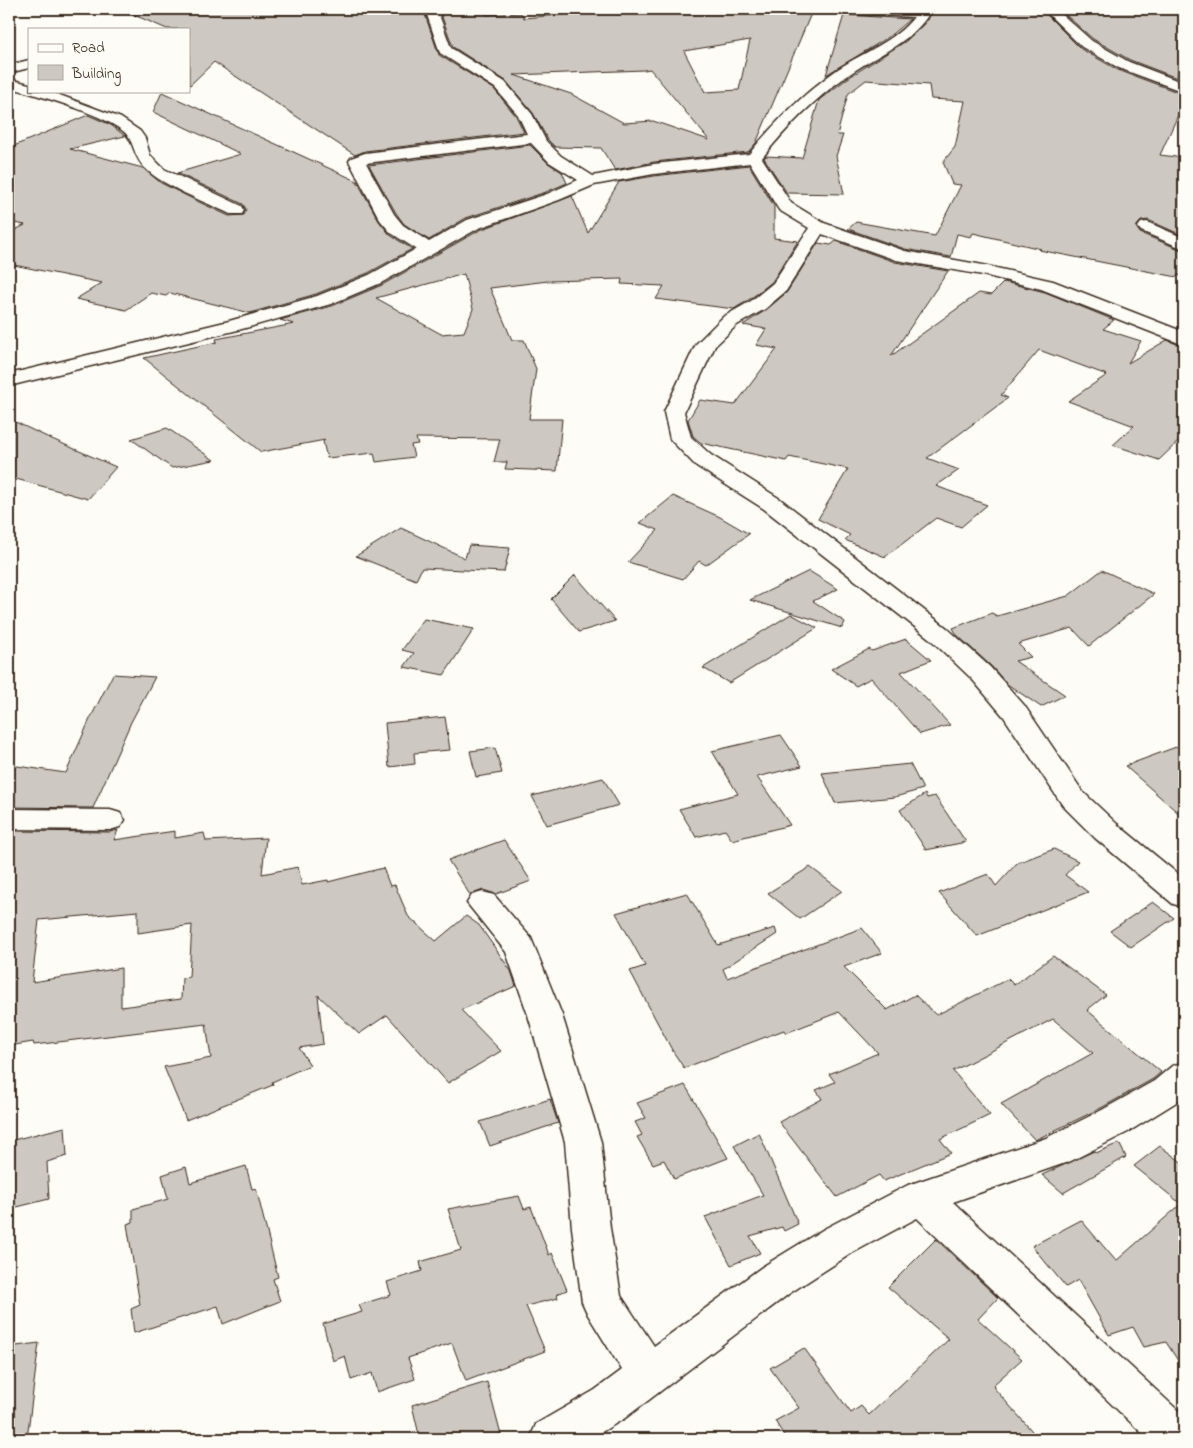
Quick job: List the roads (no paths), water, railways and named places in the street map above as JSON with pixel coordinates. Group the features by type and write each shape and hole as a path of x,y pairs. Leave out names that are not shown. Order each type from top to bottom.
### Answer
{"street":[{"path":"430,9 445,50 500,85 525,114 539,143 555,159 590,181"},
{"path":"846,9 925,11"},
{"path":"1049,9 1087,44 1124,65 1184,88"},
{"path":"9,380 208,332 324,300 375,278 473,224 553,198 590,181 668,167 754,158 772,135 810,97 843,71 907,34 925,11"},
{"path":"9,68 28,64"},
{"path":"9,83 28,90"},
{"path":"9,93 28,90"},
{"path":"34,92 116,122 134,132 140,142 141,152 150,166 158,172 236,210"},
{"path":"428,249 398,229 386,216 357,161 365,158 536,138"},
{"path":"754,158 785,206 818,227 902,256 983,270 1047,285 1184,339"},
{"path":"818,227 780,287 758,305 730,321 706,344 674,412 680,439 703,460 780,510 938,633 980,673 1014,711 1073,799 1106,831 1184,896"},
{"path":"1147,227 1184,244"},
{"path":"9,819 110,820"},
{"path":"484,903 520,947 545,1015 583,1142 591,1228 602,1302 649,1375"},
{"path":"551,1439 610,1404 776,1280 838,1241 921,1197 1058,1150 1115,1122 1166,1091 1184,1076"},
{"path":"921,1197 1178,1439"}]}
